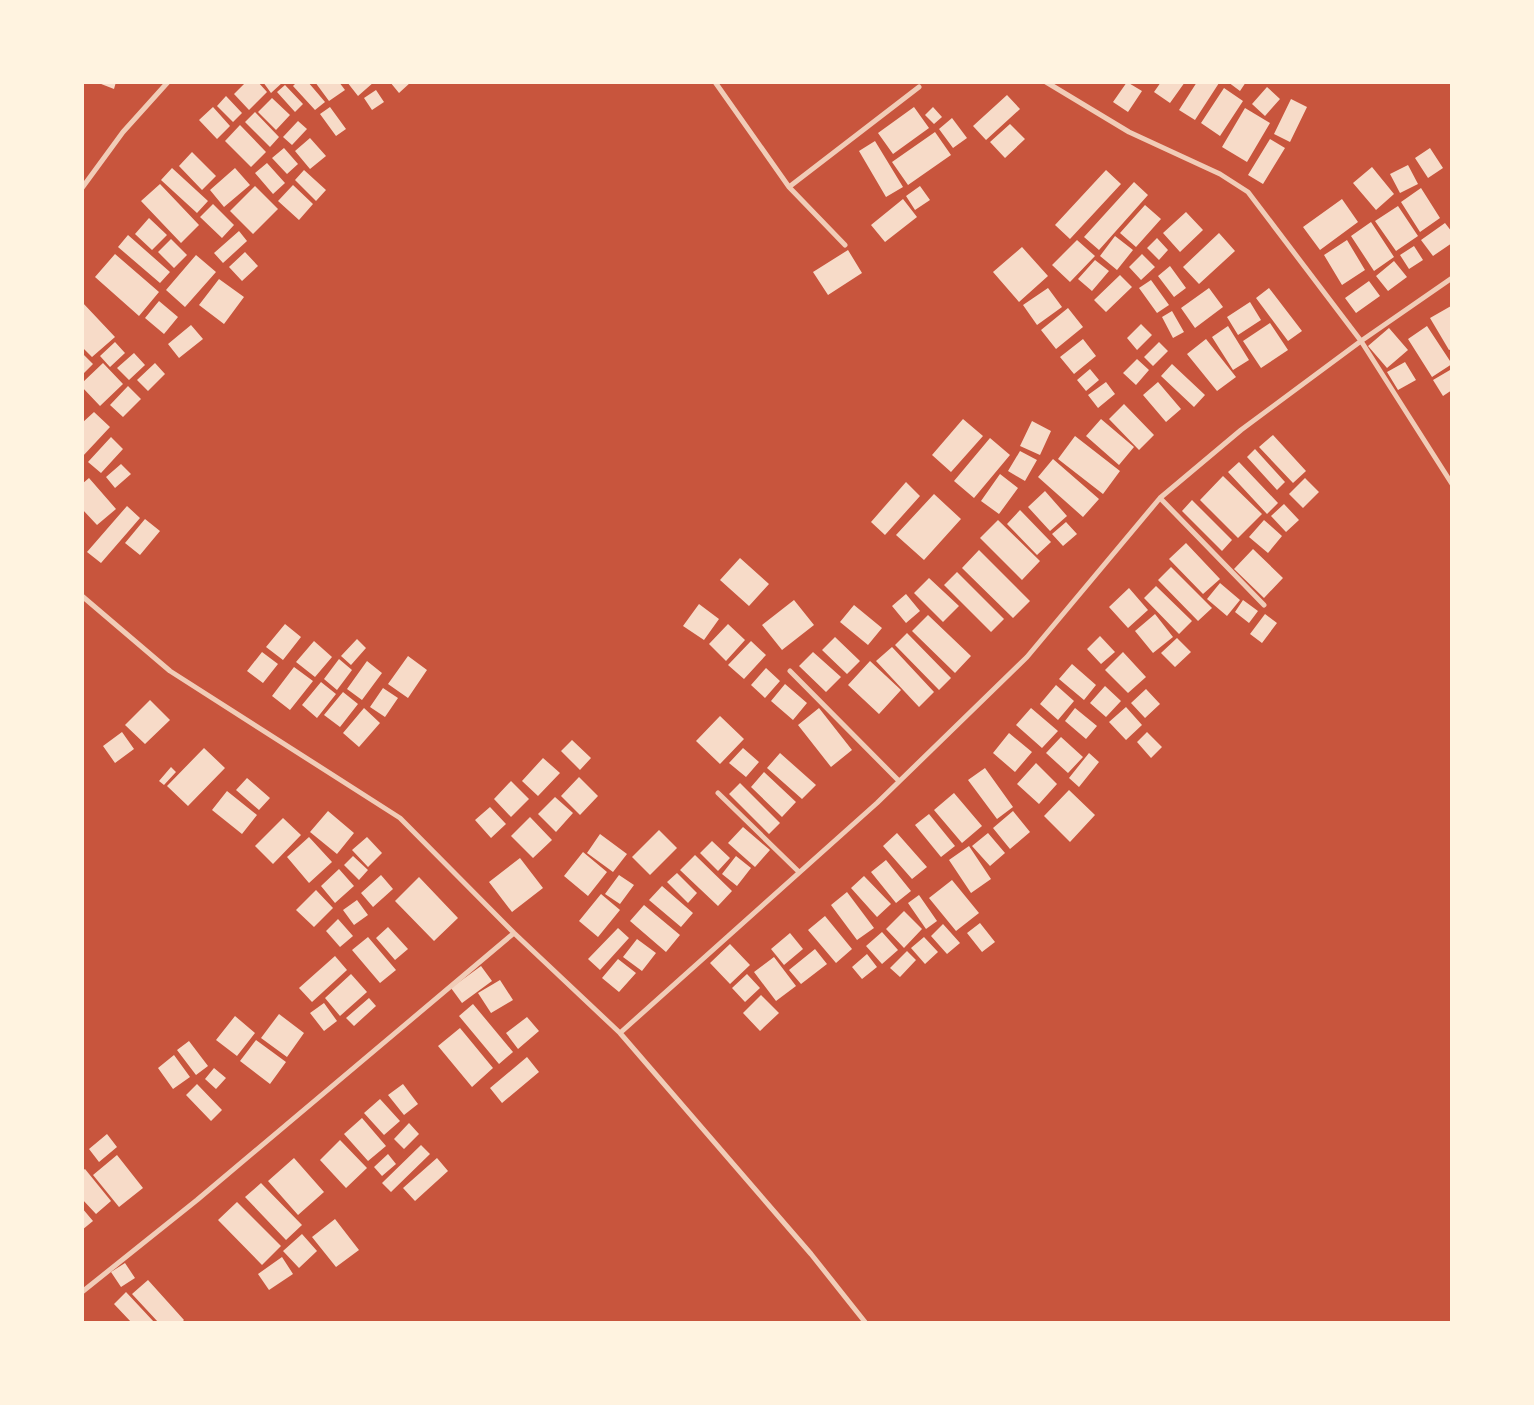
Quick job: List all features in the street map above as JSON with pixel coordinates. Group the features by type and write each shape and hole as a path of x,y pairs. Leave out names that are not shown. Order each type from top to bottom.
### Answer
{"street":[{"path":"82,188 123,132 168,82"},
{"path":"715,82 789,187 845,245"},
{"path":"1046,82 1129,132 1220,174 1248,192 1361,341 1452,484"},
{"path":"789,187 919,87"},
{"path":"620,1034 899,781 1027,657 1160,498 1241,430 1361,341 1452,278"},
{"path":"1160,498 1264,605"},
{"path":"82,596 170,671 400,818 514,933 620,1034 810,1254 865,1322"},
{"path":"790,671 899,781"},
{"path":"718,793 799,872"},
{"path":"82,1292 197,1200 514,933"}],"building":[{"path":"96,82 116,82 114,89"},
{"path":"246,82 258,82 267,92 249,110 234,94"},
{"path":"263,82 283,82 271,93"},
{"path":"297,82 308,82 325,102 315,110 293,86"},
{"path":"315,82 339,82 345,90 329,101"},
{"path":"347,82 374,82 358,96"},
{"path":"390,82 411,82 399,93"},
{"path":"1127,82 1142,91 1128,112 1113,102"},
{"path":"1161,82 1185,82 1170,103 1154,92"},
{"path":"1197,82 1219,83 1195,120 1179,110"},
{"path":"1228,82 1246,82 1240,91"},
{"path":"285,85 303,104 295,112 277,92"},
{"path":"1267,87 1280,99 1265,116 1252,104"},
{"path":"1224,88 1243,101 1220,136 1201,123"},
{"path":"376,90 384,102 372,110 364,98"},
{"path":"1007,95 1020,109 986,140 973,126"},
{"path":"226,96 242,113 233,122 217,106"},
{"path":"272,98 290,115 276,130 258,112"},
{"path":"1291,99 1307,107 1290,142 1274,134"},
{"path":"213,107 230,126 217,139 199,120"},
{"path":"330,107 346,129 336,136 320,114"},
{"path":"914,107 929,128 893,154 878,133"},
{"path":"933,107 942,117 934,124 925,115"},
{"path":"1245,108 1270,123 1247,162 1222,147"},
{"path":"255,112 279,137 270,147 245,122"},
{"path":"952,118 967,138 953,148 939,129"},
{"path":"298,121 307,129 292,145 283,137"},
{"path":"1010,124 1025,139 1005,158 990,142"},
{"path":"240,125 266,152 251,167 225,141"},
{"path":"935,132 951,155 908,185 892,162"},
{"path":"310,138 326,156 310,169 295,151"},
{"path":"1270,139 1285,148 1263,184 1248,175"},
{"path":"875,141 903,187 886,197 859,151"},
{"path":"284,148 298,164 287,174 272,158"},
{"path":"1430,148 1443,168 1428,178 1415,158"},
{"path":"192,152 216,176 202,190 179,166"},
{"path":"267,163 285,183 273,194 255,173"},
{"path":"1408,165 1418,184 1400,193 1390,174"},
{"path":"1372,167 1394,194 1376,210 1353,183"},
{"path":"172,168 208,201 197,213 161,180"},
{"path":"235,168 250,185 224,207 210,190"},
{"path":"304,170 326,190 316,201 295,180"},
{"path":"1106,170 1121,184 1070,239 1055,225"},
{"path":"1134,182 1148,195 1099,250 1084,237"},
{"path":"160,184 199,225 181,243 141,201"},
{"path":"293,185 313,204 299,220 278,201"},
{"path":"255,186 278,209 253,234 230,211"},
{"path":"920,186 930,200 915,210 906,196"},
{"path":"1421,188 1440,218 1420,232 1401,202"},
{"path":"903,199 917,217 885,242 871,225"},
{"path":"1342,199 1358,222 1320,250 1303,227"},
{"path":"213,204 234,225 222,238 200,217"},
{"path":"1145,205 1161,219 1136,247 1120,233"},
{"path":"1398,206 1418,236 1396,251 1375,221"},
{"path":"1186,212 1203,230 1180,252 1163,233"},
{"path":"149,218 167,235 152,250 135,234"},
{"path":"1371,222 1394,257 1374,271 1351,236"},
{"path":"1445,223 1452,232 1452,243 1433,256 1421,240"},
{"path":"239,231 247,241 223,263 214,253"},
{"path":"1219,233 1235,251 1199,284 1183,267"},
{"path":"128,235 170,272 160,283 118,247"},
{"path":"1115,236 1133,250 1117,270 1100,256"},
{"path":"1157,238 1168,250 1159,260 1147,248"},
{"path":"171,239 187,255 174,268 158,252"},
{"path":"1077,240 1095,256 1070,282 1052,265"},
{"path":"1347,240 1365,270 1342,285 1324,255"},
{"path":"1414,246 1423,260 1409,269 1400,255"},
{"path":"1022,247 1048,276 1019,302 993,272"},
{"path":"848,250 862,273 828,295 813,272"},
{"path":"245,252 258,266 242,281 229,267"},
{"path":"115,254 159,292 139,316 95,277"},
{"path":"1142,254 1155,267 1141,280 1129,267"},
{"path":"196,255 216,272 185,307 166,290"},
{"path":"1095,260 1109,271 1092,291 1078,279"},
{"path":"1394,261 1407,277 1388,291 1376,276"},
{"path":"1170,266 1186,288 1174,297 1158,276"},
{"path":"1120,275 1132,287 1106,312 1094,300"},
{"path":"219,279 244,297 224,324 199,305"},
{"path":"1151,280 1169,305 1157,313 1139,288"},
{"path":"1369,281 1380,296 1356,313 1345,298"},
{"path":"1048,288 1062,307 1037,325 1023,305"},
{"path":"1209,288 1223,307 1195,328 1181,308"},
{"path":"1269,288 1302,331 1288,341 1256,298"},
{"path":"159,301 178,317 164,334 145,318"},
{"path":"82,302 115,337 92,357 82,347"},
{"path":"1250,302 1261,320 1238,335 1227,317"},
{"path":"1451,306 1452,349 1449,350 1430,318"},
{"path":"1068,308 1083,327 1056,349 1041,330"},
{"path":"1172,311 1184,332 1173,338 1162,317"},
{"path":"1270,323 1288,350 1261,368 1243,341"},
{"path":"1141,324 1152,335 1137,350 1127,338"},
{"path":"191,325 203,339 179,358 168,344"},
{"path":"1228,326 1249,360 1233,370 1212,337"},
{"path":"1427,326 1452,364 1432,377 1408,339"},
{"path":"1389,328 1408,350 1387,368 1368,346"},
{"path":"1083,339 1096,356 1074,374 1060,357"},
{"path":"1206,339 1236,377 1217,391 1187,354"},
{"path":"115,342 125,353 110,367 100,356"},
{"path":"1159,342 1168,351 1153,366 1144,357"},
{"path":"82,353 93,364 82,375"},
{"path":"134,353 145,365 129,380 117,368"},
{"path":"1137,359 1149,370 1136,385 1123,373"},
{"path":"1405,362 1416,380 1398,390 1387,372"},
{"path":"103,363 123,384 100,406 82,387 82,383"},
{"path":"155,363 165,374 148,391 137,380"},
{"path":"1172,364 1205,395 1194,407 1161,376"},
{"path":"1090,369 1099,380 1086,391 1077,380"},
{"path":"1450,370 1452,390 1443,396 1433,380"},
{"path":"1106,382 1115,394 1098,408 1088,395"},
{"path":"1158,382 1181,409 1166,422 1143,395"},
{"path":"128,386 141,399 123,417 110,405"},
{"path":"1124,404 1154,435 1139,450 1109,419"},
{"path":"94,412 110,427 82,457 82,423"},
{"path":"963,419 983,436 951,472 932,455"},
{"path":"1101,419 1134,447 1119,465 1086,436"},
{"path":"1032,421 1051,431 1040,455 1020,446"},
{"path":"1273,435 1306,471 1293,483 1259,447"},
{"path":"1075,436 1120,471 1103,494 1058,459"},
{"path":"111,437 123,449 101,473 88,462"},
{"path":"990,438 1010,455 974,498 954,481"},
{"path":"1255,449 1285,482 1277,490 1247,457"},
{"path":"1020,451 1037,460 1025,481 1008,471"},
{"path":"1053,459 1099,499 1083,517 1038,477"},
{"path":"1239,462 1278,503 1267,514 1228,472"},
{"path":"121,464 131,474 115,488 106,477"},
{"path":"1000,474 1018,488 999,514 981,501"},
{"path":"1223,476 1262,514 1238,538 1200,500"},
{"path":"89,478 116,509 97,525 82,509 82,484"},
{"path":"1305,478 1319,492 1303,508 1289,494"},
{"path":"906,482 920,496 885,535 871,522"},
{"path":"1045,491 1067,516 1050,531 1028,507"},
{"path":"934,494 961,519 924,560 896,535"},
{"path":"1192,500 1232,540 1222,551 1182,511"},
{"path":"1284,504 1299,520 1286,532 1271,516"},
{"path":"127,506 140,518 101,563 87,552"},
{"path":"1020,510 1051,542 1037,555 1007,524"},
{"path":"145,519 160,531 140,555 125,543"},
{"path":"998,520 1040,561 1022,580 980,538"},
{"path":"1264,520 1282,536 1268,553 1249,537"},
{"path":"1066,522 1077,534 1063,546 1052,534"},
{"path":"1186,543 1220,579 1203,594 1169,559"},
{"path":"1253,549 1283,578 1264,598 1234,569"},
{"path":"979,550 1030,601 1013,618 962,568"},
{"path":"740,558 769,584 749,606 720,580"},
{"path":"1171,567 1212,608 1198,621 1158,580"},
{"path":"957,572 1004,619 991,632 944,585"},
{"path":"929,578 959,606 943,622 914,593"},
{"path":"1220,583 1240,600 1227,616 1207,599"},
{"path":"1156,586 1192,621 1179,634 1144,598"},
{"path":"1129,588 1148,610 1128,628 1109,607"},
{"path":"906,594 920,611 906,623 892,606"},
{"path":"794,600 814,625 782,650 762,625"},
{"path":"1243,600 1258,611 1249,623 1235,612"},
{"path":"699,604 719,619 704,640 683,626"},
{"path":"854,605 882,628 868,645 840,622"},
{"path":"1155,614 1173,637 1153,653 1135,631"},
{"path":"1265,614 1277,623 1262,643 1250,634"},
{"path":"928,615 971,656 955,673 912,631"},
{"path":"285,624 301,637 283,660 266,647"},
{"path":"728,624 745,640 726,661 709,644"},
{"path":"907,633 951,678 939,690 895,645"},
{"path":"1100,636 1115,652 1101,664 1087,649"},
{"path":"835,637 860,661 847,674 822,650"},
{"path":"1177,638 1191,652 1175,667 1161,653"},
{"path":"357,639 366,648 351,665 341,656"},
{"path":"314,641 332,657 315,677 296,662"},
{"path":"751,641 766,655 744,679 728,665"},
{"path":"892,647 934,692 919,707 876,661"},
{"path":"262,652 278,664 263,683 247,671"},
{"path":"813,652 841,677 826,692 799,666"},
{"path":"1123,652 1146,677 1128,693 1105,670"},
{"path":"408,656 427,670 408,698 388,684"},
{"path":"339,659 352,670 337,690 324,679"},
{"path":"367,661 382,673 362,700 347,689"},
{"path":"870,661 901,690 879,714 848,685"},
{"path":"1072,664 1096,685 1084,700 1059,679"},
{"path":"294,667 313,681 290,710 272,696"},
{"path":"766,668 780,681 765,698 751,685"},
{"path":"321,682 336,694 317,718 302,705"},
{"path":"785,684 807,703 793,720 771,701"},
{"path":"1056,685 1074,701 1058,720 1040,704"},
{"path":"1105,686 1121,701 1106,717 1090,703"},
{"path":"383,688 398,698 385,717 370,707"},
{"path":"1146,689 1160,704 1145,718 1131,703"},
{"path":"343,692 358,704 340,727 324,715"},
{"path":"150,700 170,720 145,744 125,725"},
{"path":"1126,707 1142,725 1126,740 1109,722"},
{"path":"364,708 380,723 359,747 343,733"},
{"path":"819,708 852,750 831,767 798,725"},
{"path":"1031,708 1058,731 1042,748 1016,725"},
{"path":"1075,708 1097,726 1086,739 1065,721"},
{"path":"720,716 744,739 720,764 696,741"},
{"path":"122,732 134,749 115,763 103,746"},
{"path":"1147,732 1162,747 1151,758 1137,742"},
{"path":"1009,733 1032,752 1015,772 993,753"},
{"path":"1061,737 1083,757 1068,773 1046,753"},
{"path":"572,740 591,758 580,770 561,751"},
{"path":"204,748 225,768 188,806 167,786"},
{"path":"743,748 759,762 746,777 729,763"},
{"path":"780,753 816,785 802,799 767,768"},
{"path":"1089,753 1099,762 1079,787 1069,778"},
{"path":"543,758 560,773 538,796 522,781"},
{"path":"1036,763 1057,784 1039,804 1017,784"},
{"path":"171,767 176,772 164,785 159,781"},
{"path":"985,768 1013,807 997,819 968,780"},
{"path":"764,772 796,802 782,817 751,787"},
{"path":"579,777 598,796 580,815 561,796"},
{"path":"247,778 270,798 259,810 236,790"},
{"path":"511,781 529,799 511,817 494,799"},
{"path":"740,783 780,823 769,834 729,794"},
{"path":"1069,790 1095,815 1070,842 1044,816"},
{"path":"227,791 257,815 242,834 212,810"},
{"path":"954,793 982,826 962,843 934,810"},
{"path":"555,797 573,813 556,832 538,814"},
{"path":"490,807 506,824 491,838 475,820"},
{"path":"328,811 354,833 337,854 310,832"},
{"path":"1013,811 1030,832 1010,849 993,828"},
{"path":"929,814 955,846 941,857 915,825"},
{"path":"530,817 552,840 533,858 511,836"},
{"path":"283,818 301,835 273,864 255,846"},
{"path":"743,827 770,850 755,867 728,843"},
{"path":"659,830 677,848 650,875 632,857"},
{"path":"897,833 927,867 912,879 883,846"},
{"path":"988,833 1005,853 990,866 972,846"},
{"path":"600,834 627,854 613,872 587,853"},
{"path":"309,837 332,862 309,883 287,857"},
{"path":"367,837 382,853 368,867 352,850"},
{"path":"712,841 730,858 718,871 700,853"},
{"path":"969,846 991,879 971,893 949,860"},
{"path":"583,852 607,872 588,896 564,876"},
{"path":"695,855 732,891 718,906 680,870"},
{"path":"353,856 368,870 359,880 344,865"},
{"path":"736,856 751,868 737,886 722,874"},
{"path":"520,858 543,888 512,912 489,882"},
{"path":"886,860 911,891 896,903 871,872"},
{"path":"339,869 354,886 335,903 321,886"},
{"path":"677,873 697,893 688,903 667,882"},
{"path":"381,875 393,889 373,907 361,893"},
{"path":"619,875 634,885 620,904 605,894"},
{"path":"864,876 891,904 877,917 851,888"},
{"path":"419,877 458,918 434,941 395,901"},
{"path":"952,880 979,913 956,931 929,898"},
{"path":"662,886 693,913 681,927 649,900"},
{"path":"316,890 333,908 314,927 296,910"},
{"path":"847,892 874,928 857,940 831,905"},
{"path":"601,894 620,910 598,937 579,921"},
{"path":"919,895 937,921 926,929 908,903"},
{"path":"357,900 368,915 354,925 343,910"},
{"path":"644,905 680,935 666,952 630,921"},
{"path":"904,911 922,929 904,948 886,929"},
{"path":"825,916 852,949 836,963 808,930"},
{"path":"338,919 353,936 340,947 326,931"},
{"path":"980,923 995,942 982,952 967,933"},
{"path":"943,924 960,943 947,954 931,936"},
{"path":"388,927 408,949 395,960 376,938"},
{"path":"618,928 629,938 600,970 588,959"},
{"path":"882,932 898,950 882,964 866,946"},
{"path":"790,933 803,949 784,965 771,949"},
{"path":"368,937 396,970 380,983 352,950"},
{"path":"924,937 938,952 925,964 911,948"},
{"path":"637,939 656,953 642,971 623,957"},
{"path":"730,944 750,965 730,984 710,963"},
{"path":"815,949 827,964 801,984 789,970"},
{"path":"907,951 916,960 900,977 890,968"},
{"path":"867,954 877,967 862,979 852,967"},
{"path":"335,956 347,970 312,1002 299,988"},
{"path":"774,957 796,986 776,1001 754,972"},
{"path":"618,959 636,973 619,992 602,978"},
{"path":"481,966 492,981 462,1003 451,988"},
{"path":"351,974 367,992 340,1016 325,998"},
{"path":"747,974 760,988 745,1002 732,988"},
{"path":"500,980 513,1000 491,1013 478,993"},
{"path":"761,995 779,1013 760,1031 743,1013"},
{"path":"369,998 376,1006 354,1026 346,1018"},
{"path":"324,1003 337,1021 324,1031 310,1013"},
{"path":"473,1004 513,1052 499,1064 459,1016"},
{"path":"279,1014 304,1033 287,1057 261,1038"},
{"path":"235,1016 255,1033 237,1056 216,1040"},
{"path":"527,1017 539,1031 518,1049 506,1033"},
{"path":"460,1028 493,1068 472,1087 438,1046"},
{"path":"256,1040 286,1062 270,1084 240,1061"},
{"path":"189,1041 208,1066 196,1075 177,1050"},
{"path":"174,1055 190,1077 173,1089 158,1068"},
{"path":"527,1057 539,1072 502,1103 490,1088"},
{"path":"214,1068 226,1078 216,1089 205,1079"},
{"path":"197,1084 222,1110 211,1121 186,1095"},
{"path":"403,1084 418,1104 404,1115 388,1095"},
{"path":"380,1099 400,1121 384,1135 364,1113"},
{"path":"362,1118 386,1146 368,1161 344,1134"},
{"path":"409,1123 419,1134 404,1149 394,1139"},
{"path":"107,1134 117,1147 99,1162 89,1149"},
{"path":"340,1140 367,1168 346,1188 320,1160"},
{"path":"421,1145 430,1154 391,1192 382,1183"},
{"path":"388,1154 396,1164 382,1176 374,1167"},
{"path":"117,1155 143,1188 119,1207 93,1175"},
{"path":"294,1158 324,1192 298,1215 268,1181"},
{"path":"437,1158 448,1171 415,1201 403,1188"},
{"path":"85,1169 111,1201 96,1214 82,1199 82,1171"},
{"path":"261,1183 302,1225 286,1240 245,1197"},
{"path":"237,1202 281,1246 262,1265 218,1220"},
{"path":"82,1208 93,1221 82,1230"},
{"path":"335,1219 359,1250 336,1267 312,1237"},
{"path":"302,1234 317,1251 299,1268 283,1251"},
{"path":"282,1257 293,1274 269,1290 258,1274"},
{"path":"125,1263 135,1278 121,1287 111,1272"},
{"path":"148,1280 184,1320 182,1322 158,1322 132,1294"},
{"path":"126,1292 154,1322 131,1322 114,1304"}]}
